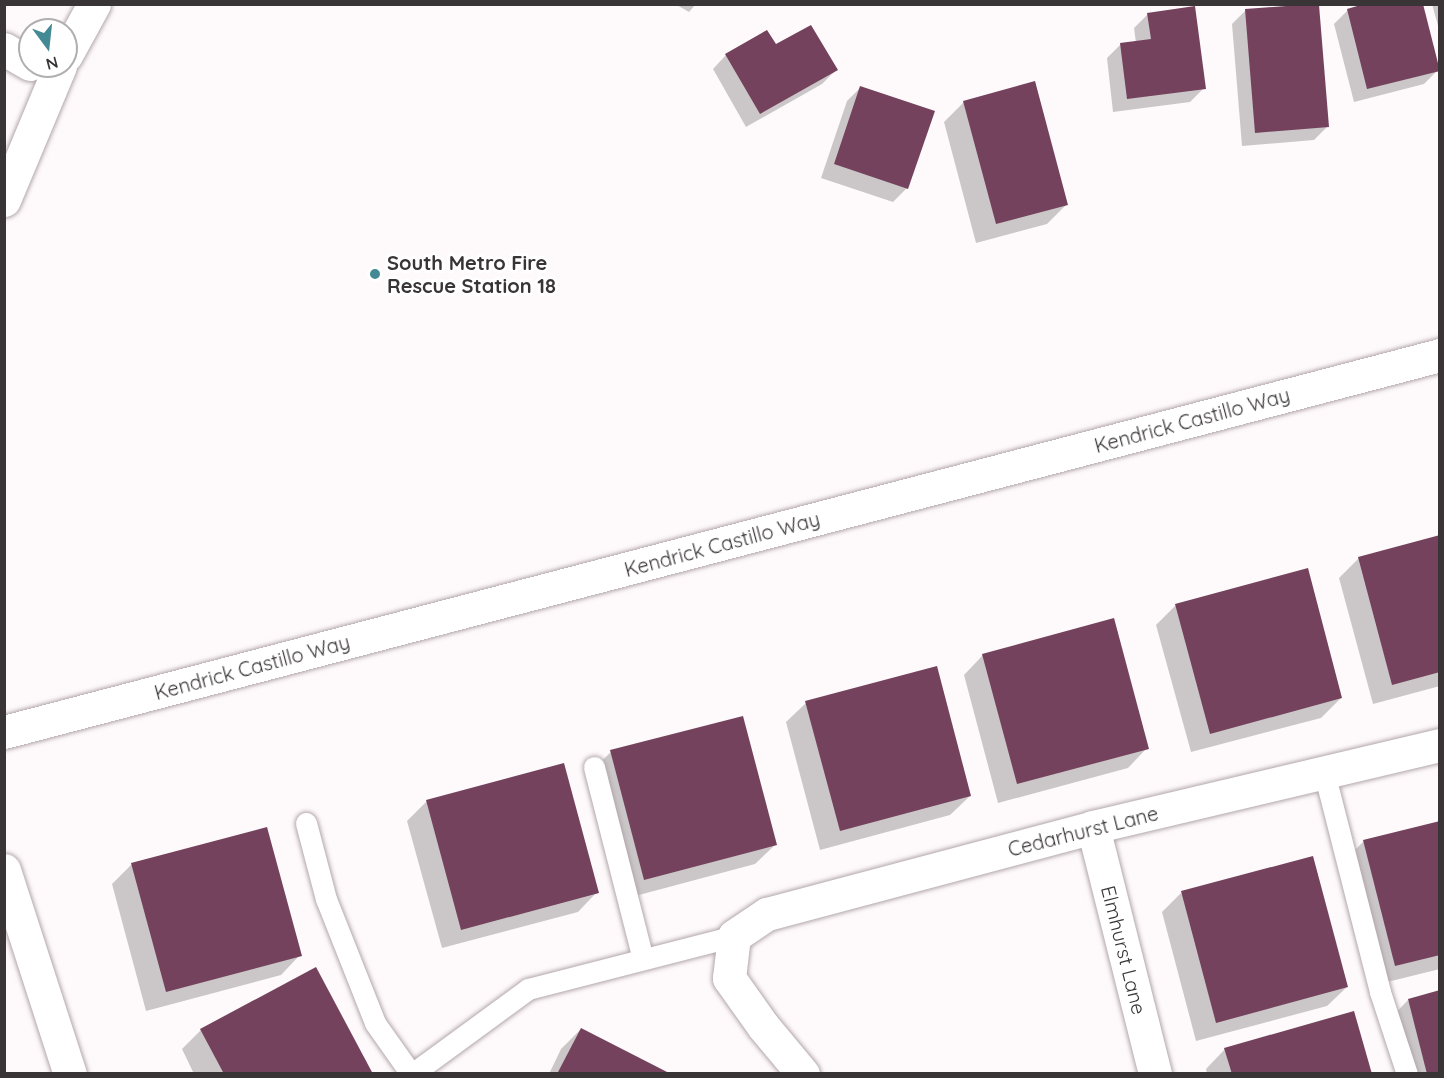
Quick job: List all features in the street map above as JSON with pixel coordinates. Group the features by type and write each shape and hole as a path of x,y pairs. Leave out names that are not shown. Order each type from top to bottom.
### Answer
{"street":[{"path":"78,26 94,4"},
{"path":"4,200 45,78"},
{"name":"Kendrick Castillo Way","path":"4,732 1440,355"},
{"name":"Cedarhurst Lane","path":"734,936 767,914 1093,827 1440,745"},
{"name":"Elmhurst Lane","path":"1093,827 1155,1074"},
{"path":"4,870 70,1074"},
{"path":"734,936 729,978 763,1026 803,1074"}],"lane":[{"path":"594,767 643,958"},
{"path":"1324,772 1380,992 1407,1074"},
{"path":"306,823 326,899 375,1023 411,1074 528,989 734,936"}],"building":[{"path":"1364,4 1423,4 1440,71 1367,89 1347,9"},
{"path":"1319,5 1329,127 1255,133 1245,9"},
{"path":"1195,6 1206,89 1127,99 1120,43 1151,39 1147,13"},
{"path":"811,25 838,70 760,114 725,54 767,30 776,44"},
{"path":"1035,81 1068,205 996,224 963,101"},
{"path":"860,86 935,111 908,189 834,164"},
{"path":"1440,535 1440,672 1392,685 1358,557"},
{"path":"1308,568 1342,698 1210,734 1175,604"},
{"path":"1114,618 1149,749 1017,784 982,654"},
{"path":"937,666 971,796 840,831 805,701"},
{"path":"743,716 777,845 644,880 610,750"},
{"path":"564,763 599,893 461,930 426,800"},
{"path":"1440,821 1440,955 1395,966 1363,840"},
{"path":"267,827 302,956 166,992 131,863"},
{"path":"1313,856 1348,987 1216,1023 1181,891"},
{"path":"316,967 373,1074 224,1074 200,1029"},
{"path":"1440,990 1440,1074 1427,1074 1408,999"},
{"path":"1354,1011 1372,1074 1232,1074 1224,1048"},
{"path":"581,1028 671,1074 557,1074"}],"place":[{"name":"South Metro Fire Rescue Station 18","path":"375,274"}]}
